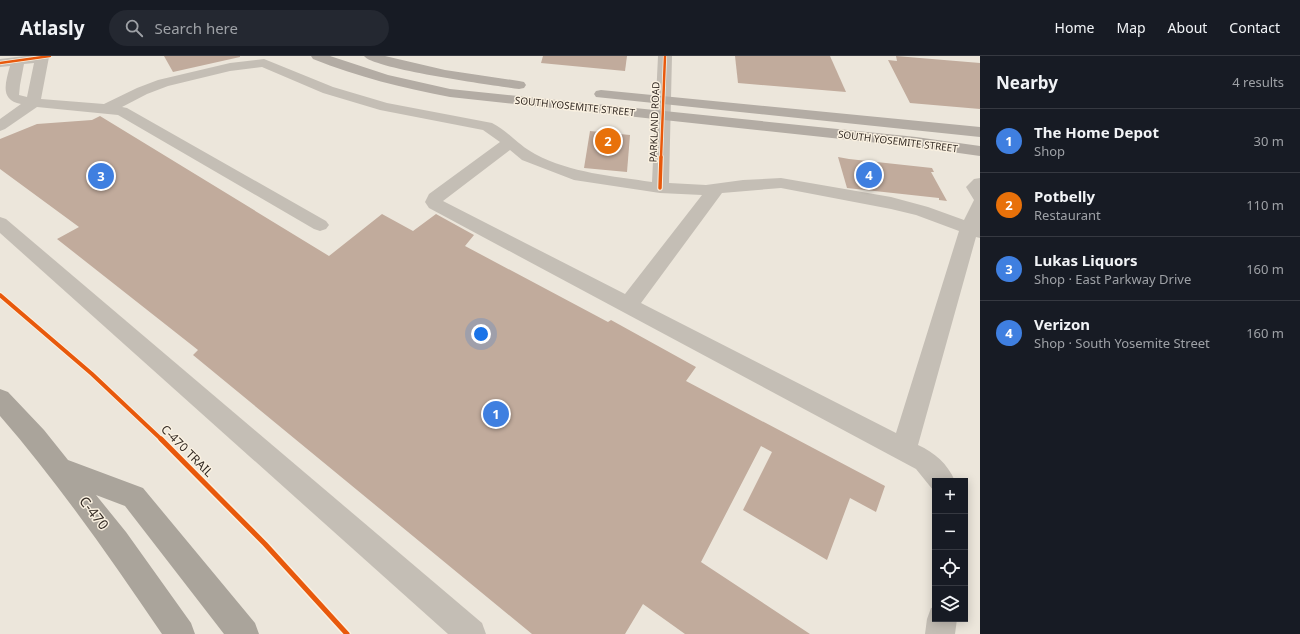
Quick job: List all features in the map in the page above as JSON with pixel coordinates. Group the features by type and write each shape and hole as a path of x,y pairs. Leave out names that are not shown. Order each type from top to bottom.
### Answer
{"highway":[{"name":"C-470","path":"0,399 18,418 116,542 180,634"},
{"path":"58,468 134,497 244,634"}],"main road":[{"name":"SOUTH YOSEMITE STREET","path":"318,56 340,65 396,82 450,93 916,142 980,151"},
{"name":"SOUTH YOSEMITE STREET","path":"371,56 427,71 464,78 531,86"},
{"name":"SOUTH YOSEMITE STREET","path":"586,92 980,132"}],"street":[{"name":"PARKLAND ROAD","path":"660,188 664,100 664,56"},
{"path":"0,63 46,57 33,102 0,126"},
{"path":"18,61 11,90 12,96 21,101 108,108 122,111 320,225"},
{"path":"108,108 142,91 163,83 230,67 264,63 328,90 385,107 487,126 495,130 528,157 574,175 660,188 716,189 743,185 781,183 891,203 922,211 975,230"},
{"path":"509,143 435,198 435,204 925,461 939,478"},
{"path":"980,183 975,187 980,196"},
{"path":"628,305 716,189"},
{"path":"904,450 975,230 980,204"},
{"path":"0,222 471,634"},
{"path":"940,634 942,622"}],"building":[{"path":"164,56 240,56 240,57 173,72"},
{"path":"543,56 627,56 625,71 541,63"},
{"path":"735,56 830,56 846,92 738,83"},
{"path":"896,56 980,63 980,109 910,103 888,60 897,61"},
{"path":"100,116 329,256 382,214 413,231 436,214 474,235 465,246 608,322 611,320 696,367 686,381 885,486 876,512 850,498 827,560 743,510 772,452 761,446 701,562 810,634 685,634 643,604 625,634 532,634 193,355 198,350 57,239 79,227 0,169 0,139 37,124 92,120"},
{"path":"590,131 630,135 627,172 584,168"},
{"path":"838,157 932,168 934,172 931,172 947,201 939,200 939,198 847,188"}],"cycle path":[{"path":"0,63 50,56"},
{"path":"660,188 665,56"},
{"name":"C-470 TRAIL","path":"0,295 92,374 180,457 265,544 347,634"}],"place":[{"name":"Potbelly","path":"608,141"},
{"name":"Verizon","path":"869,175"},
{"name":"Lukas Liquors","path":"101,176"},
{"name":"The Home Depot","path":"496,414"}]}
